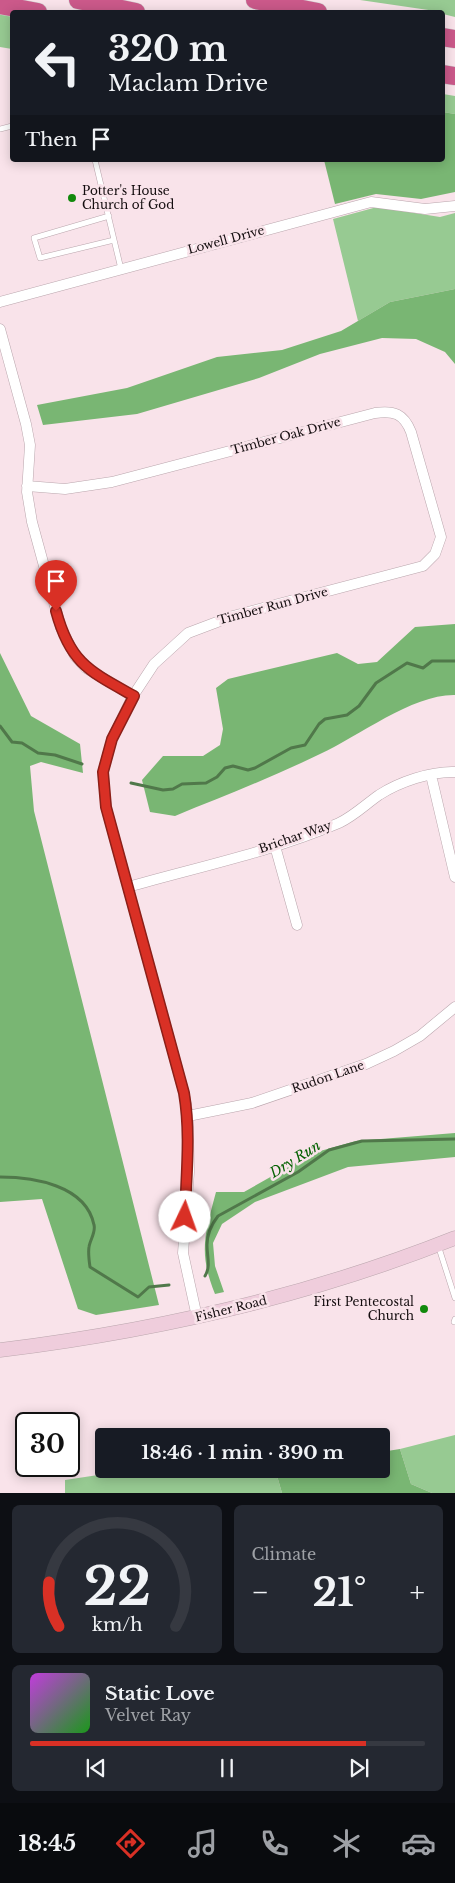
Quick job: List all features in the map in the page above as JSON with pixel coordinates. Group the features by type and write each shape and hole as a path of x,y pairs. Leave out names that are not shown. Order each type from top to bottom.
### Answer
{"highway":[{"path":"78,0 126,10"},
{"path":"255,0 308,10"},
{"path":"0,4 28,10"}],"main road":[{"name":"Fisher Road","path":"0,1350 98,1337 197,1317 346,1278 455,1238"}],"street":[{"name":"Lowell Drive","path":"0,302 371,202 425,209 455,206"},
{"path":"0,329 28,431 30,445 27,486 32,522 61,628 75,656 86,668 134,696"},
{"name":"Timber Oak Drive","path":"27,486 65,489 104,484 375,413 392,412 406,421 411,432 441,537 435,554"},
{"name":"Timber Run Drive","path":"197,1317 183,1253 189,1172 188,1116 164,1018 106,807 103,772 112,739 134,696 154,664 188,632 233,616 423,566 435,554"},
{"name":"Brichar Way","path":"128,887 275,846 340,822 380,794 402,784 455,772"},
{"path":"431,776 455,877"},
{"path":"275,846 297,925"},
{"name":"Rudon Lane","path":"188,1116 252,1103 366,1064 420,1036 455,1007"}],"lane":[{"path":"96,162 121,268"},
{"path":"109,216 34,238 40,258 114,240"},
{"path":"438,1244 455,1298"}],"green space":[{"path":"360,0 455,0 455,17 445,14 445,10 428,10"},
{"path":"0,12 10,14 10,49 0,47"},
{"path":"445,94 455,96 455,114 445,112"},
{"path":"445,112 455,114 455,192 421,199 376,194 335,204 324,162 445,162"},
{"path":"377,207 440,217 455,213 455,289 390,302 358,321 333,219"},
{"path":"455,289 455,364 445,352 416,339 382,338 320,354 259,378 137,414 43,425 37,405 127,388 217,357 282,350 341,331 390,302"},
{"path":"455,624 455,695 422,701 404,708 302,762 175,816 150,812 142,780 163,756 203,756 220,745 223,729 216,688 228,679 337,653 358,664 377,662 415,627"},
{"path":"0,653 31,716 80,744 83,773 41,762 30,766 34,811 159,1305 96,1315 78,1309 42,1199 0,1202"},
{"path":"455,1133 455,1157 348,1167 255,1202 222,1224 213,1243 215,1266 224,1292 215,1294 206,1266 205,1243 216,1192 244,1192 313,1153 356,1141"},
{"path":"455,1435 455,1493 432,1493 411,1484 400,1449"},
{"path":"400,1449 411,1484 432,1493 282,1493 278,1478 390,1478 390,1451"},
{"path":"95,1475 95,1478 278,1478 282,1493 65,1493 65,1480"}],"waterway":[{"path":"131,783 163,790 173,789 182,784 206,783 217,777 225,768 233,766 248,770 255,768 291,748 305,745 319,724 325,719 347,715 359,706 376,683 407,663 423,668 432,661 455,661"},
{"path":"0,726 12,742 22,743 38,753 55,755 82,764"},
{"name":"Dry Run","path":"205,1276 208,1265 208,1237 211,1226 218,1216 298,1172 329,1150 362,1141 455,1139"},
{"name":"Dry Run","path":"0,1177 27,1179 56,1186 69,1192 81,1201 89,1211 94,1225 94,1233 89,1249 90,1267 138,1297 149,1287 169,1285"}],"place":[{"name":"Potter's House Church of God","path":"72,198"},
{"name":"First Pentecostal Church","path":"424,1309"}],"route":[{"path":"56,611 67,642 75,656 86,668 134,696 112,739 103,772 106,807 184,1093 188,1116 189,1172 185,1199 185,1217"}]}
